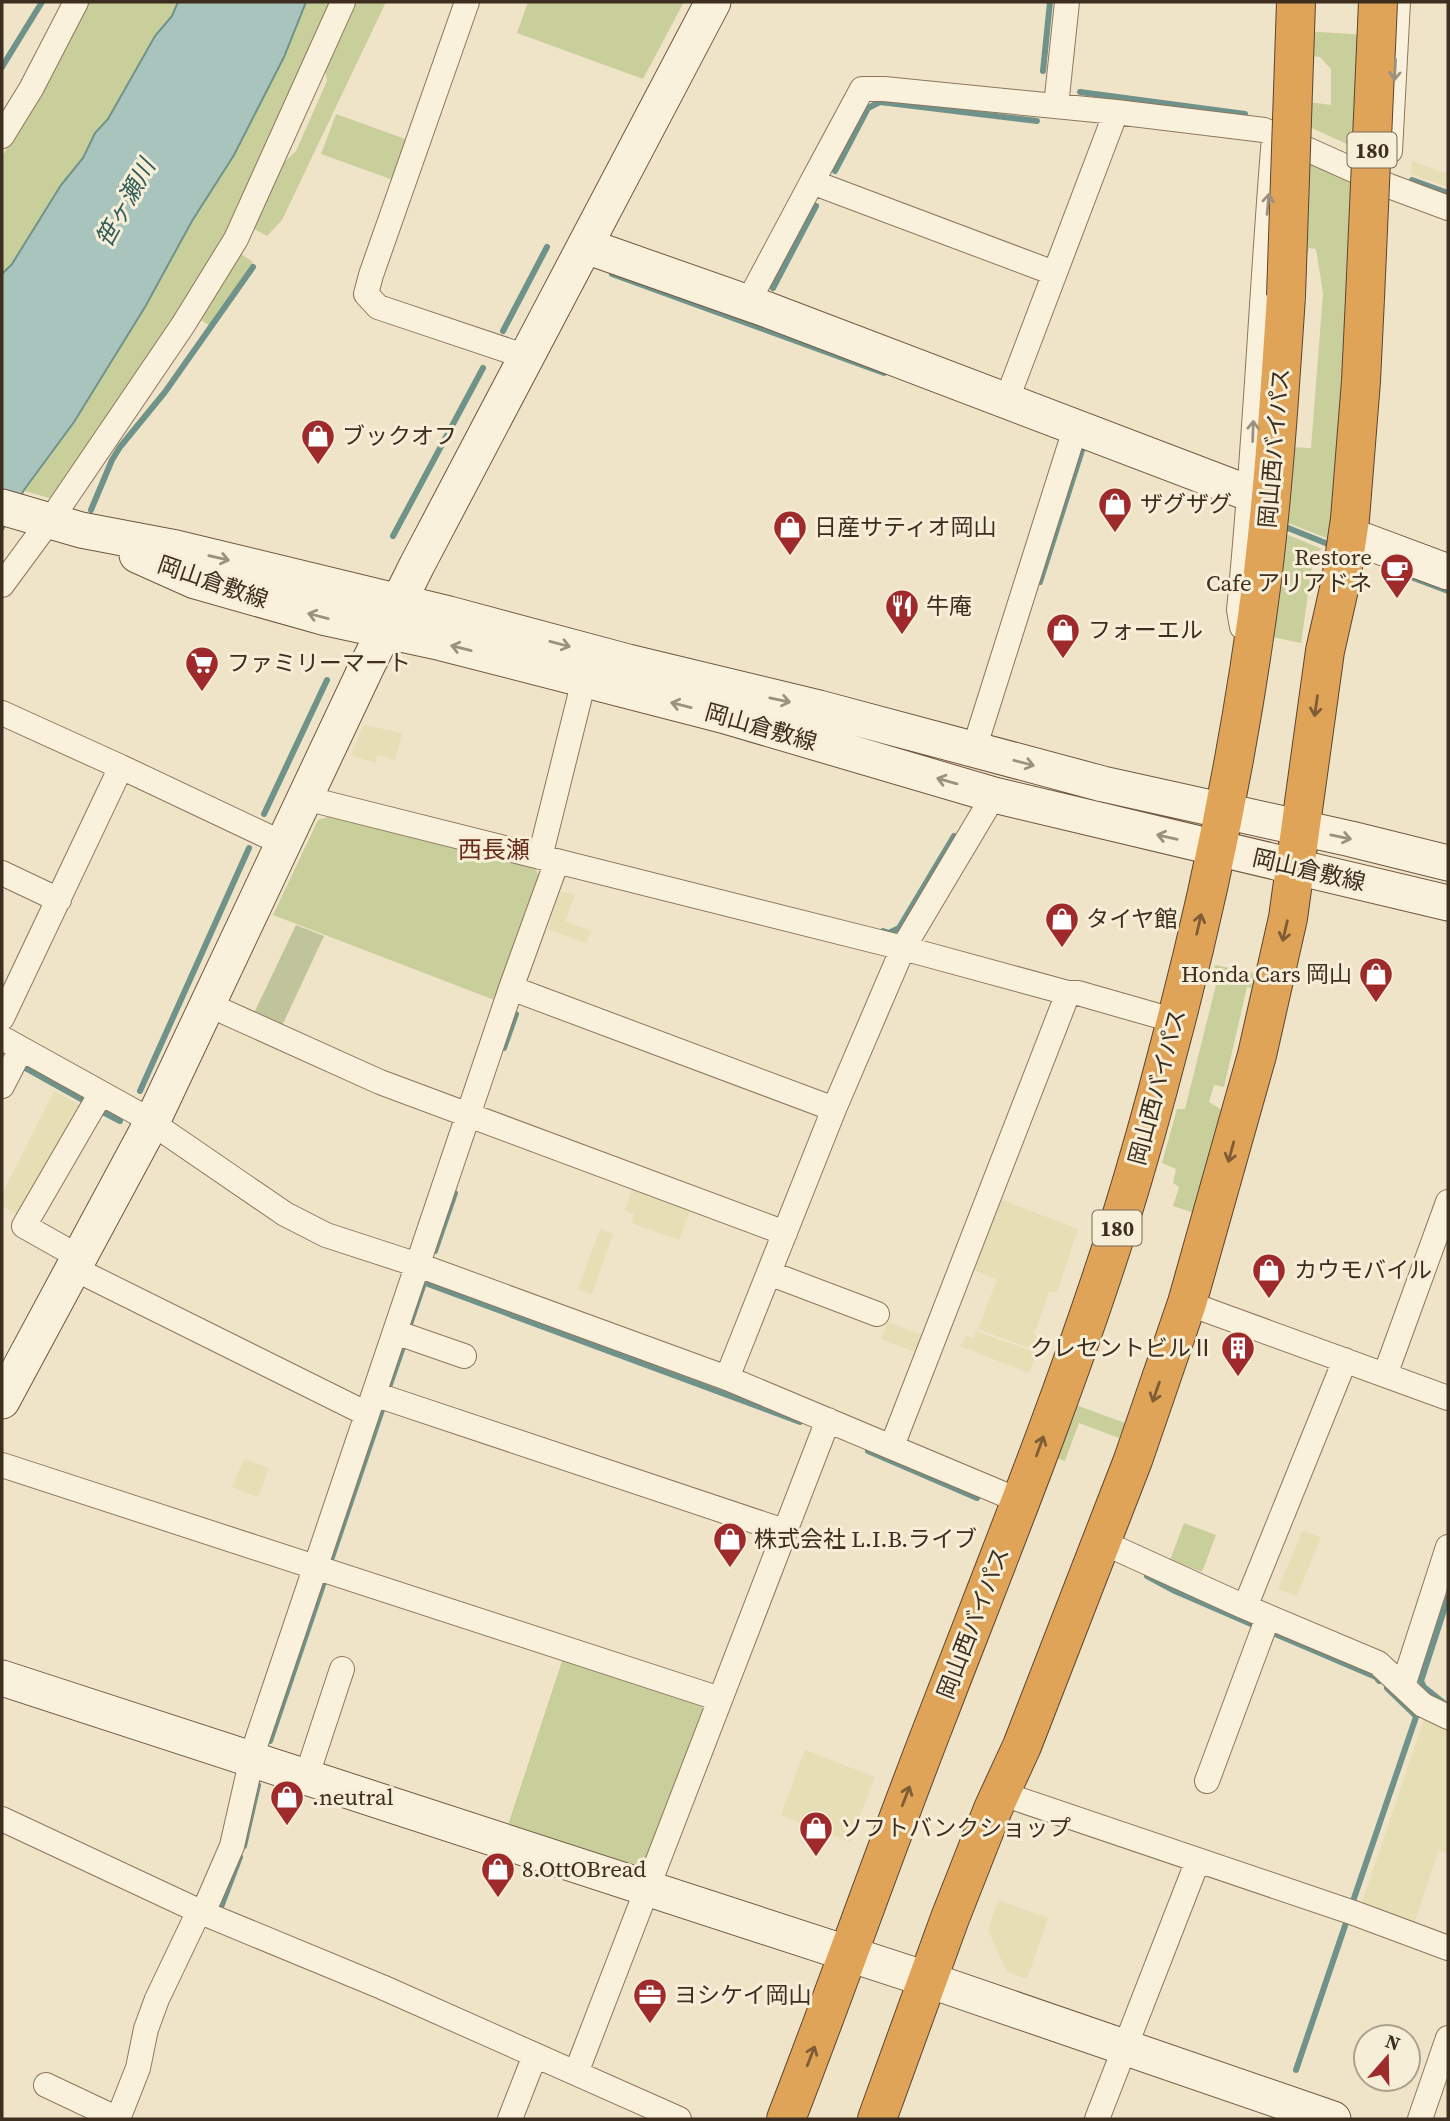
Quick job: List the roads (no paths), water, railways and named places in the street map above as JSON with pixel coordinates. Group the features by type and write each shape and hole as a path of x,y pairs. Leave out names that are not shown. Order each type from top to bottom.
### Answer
{"highway":[{"name":"岡山西バイパス","path":"786,2119 1091,1307 1119,1224 1176,1021 1224,812 1250,669 1274,472 1286,296 1297,2"},
{"name":"180","path":"877,2119 950,1918 1000,1793 1022,1746 1133,1460 1187,1303 1257,1055 1288,918 1325,651 1341,580 1350,519 1362,381 1378,2"}],"street":[{"path":"2,136 31,89 76,2"},
{"path":"2,585 54,523 236,239 343,2"},
{"path":"467,2 366,294 378,307 527,357"},
{"path":"2,1401 152,1122 392,616 713,2"},
{"path":"1056,106 1067,2"},
{"path":"1250,669 1239,610 1251,494 1281,2"},
{"path":"1325,651 1354,601 1365,541 1375,431 1398,2"},
{"path":"748,302 862,89 1116,112 1264,130 1389,186 1448,208"},
{"path":"1006,400 1116,112"},
{"path":"812,183 1054,273"},
{"path":"586,246 748,302 1251,494"},
{"path":"974,749 1076,426"},
{"name":"岡山倉敷線","path":"2,507 54,523 195,581 326,618 392,616 974,749 1103,785 1448,863"},
{"path":"1365,541 1448,572"},
{"name":"岡山倉敷線","path":"392,616 584,680 722,715 994,795 1448,903"},
{"path":"46,2085 118,2119 138,2068 146,2029 156,1999 204,1917 232,1846 250,1760 323,1570 402,1334 418,1265 511,988 548,859 584,680"},
{"path":"2,713 284,844"},
{"path":"2,1018 121,767"},
{"path":"727,1378 834,1109 903,948 994,795"},
{"path":"305,798 903,948 1176,1021"},
{"path":"2,873 59,900"},
{"path":"511,988 834,1109"},
{"path":"892,1447 1068,993"},
{"path":"207,1004 380,1082 785,1233"},
{"path":"10,1059 96,1101 152,1122 285,1214 326,1235 418,1265 727,1378 825,1428 892,1447 1020,1501"},
{"path":"96,1101 24,1226 76,1263 378,1401 784,1531"},
{"path":"1385,1375 1448,1202"},
{"path":"769,1273 877,1314"},
{"path":"1187,1303 1448,1398"},
{"path":"402,1334 464,1356"},
{"path":"1245,1607 1345,1360"},
{"path":"576,2073 825,1428"},
{"path":"2,1465 720,1699"},
{"path":"1102,1542 1245,1607 1265,1625 1378,1663 1414,1696 1448,1717"},
{"path":"1414,1696 1448,1547"},
{"path":"1207,1781 1265,1625"},
{"path":"306,1778 342,1670"},
{"path":"2,1678 848,1953 1334,2119"},
{"path":"1000,1793 1348,1911 1448,1948"},
{"path":"2,1819 204,1917 382,1987 532,2061 576,2073 679,2119"},
{"path":"1097,2119 1198,1860"},
{"path":"1420,2119 1448,2038"},
{"path":"510,2119 532,2061"}],"water":[{"name":"笹ヶ瀬川","path":"178,2 306,2 284,57 234,155 192,221 145,307 74,422 24,490 2,531 2,274 12,264 61,185 83,158 95,133 108,119 155,36 172,16"}],"waterway":[{"path":"2,67 42,2"},
{"path":"1043,71 1050,2"},
{"path":"1080,92 1245,114"},
{"path":"835,171 868,108 880,102 1037,121"},
{"path":"1412,180 1448,193"},
{"path":"773,288 816,206"},
{"path":"503,331 547,247"},
{"path":"91,510 120,447 165,392 253,267"},
{"path":"612,274 884,373"},
{"path":"393,536 483,368"},
{"path":"1040,582 1083,447"},
{"path":"1283,526 1328,544"},
{"path":"1387,568 1448,591"},
{"path":"264,814 327,680"},
{"path":"883,931 889,933 899,928 954,836"},
{"path":"140,1091 249,848"},
{"path":"504,1048 516,1014"},
{"path":"18,1064 88,1103"},
{"path":"97,1109 120,1121"},
{"path":"435,1251 455,1193"},
{"path":"428,1284 800,1422"},
{"path":"408,1330 423,1286"},
{"path":"387,1393 405,1341"},
{"path":"329,1566 384,1404"},
{"path":"868,1451 977,1498"},
{"path":"270,1741 326,1576"},
{"path":"1147,1576 1258,1627"},
{"path":"1421,1695 1424,1687 1421,1681 1448,1598"},
{"path":"1268,1631 1376,1677 1379,1681"},
{"path":"1424,1687 1444,1703"},
{"path":"1387,1688 1414,1714"},
{"path":"1351,1907 1416,1717 1414,1714 1417,1706"},
{"path":"244,1846 258,1785"},
{"path":"218,1915 240,1857"},
{"path":"1296,2070 1348,1917"}],"place":[{"name":"ブックオフ","path":"318,466"},
{"name":"ザグザグ","path":"1115,534"},
{"name":"日産サティオ岡山","path":"790,557"},
{"name":"Restore Cafe アリアドネ","path":"1397,600"},
{"name":"牛庵","path":"902,636"},
{"name":"フォーエル","path":"1063,660"},
{"name":"ファミリーマート","path":"202,693"},
{"name":"タイヤ館","path":"1062,949"},
{"name":"Honda Cars 岡山","path":"1376,1004"},
{"name":"カウモバイル","path":"1269,1300"},
{"name":"クレセントビルⅡ","path":"1238,1378"},
{"name":"株式会社 L.I.B.ライブ","path":"730,1569"},
{"name":".neutral","path":"287,1827"},
{"name":"ソフトバンクショップ","path":"816,1858"},
{"name":"8.OttOBread","path":"498,1899"},
{"name":"ヨシケイ岡山","path":"650,2025"}],"district":[{"name":"西長瀬","path":"494,849"}]}
